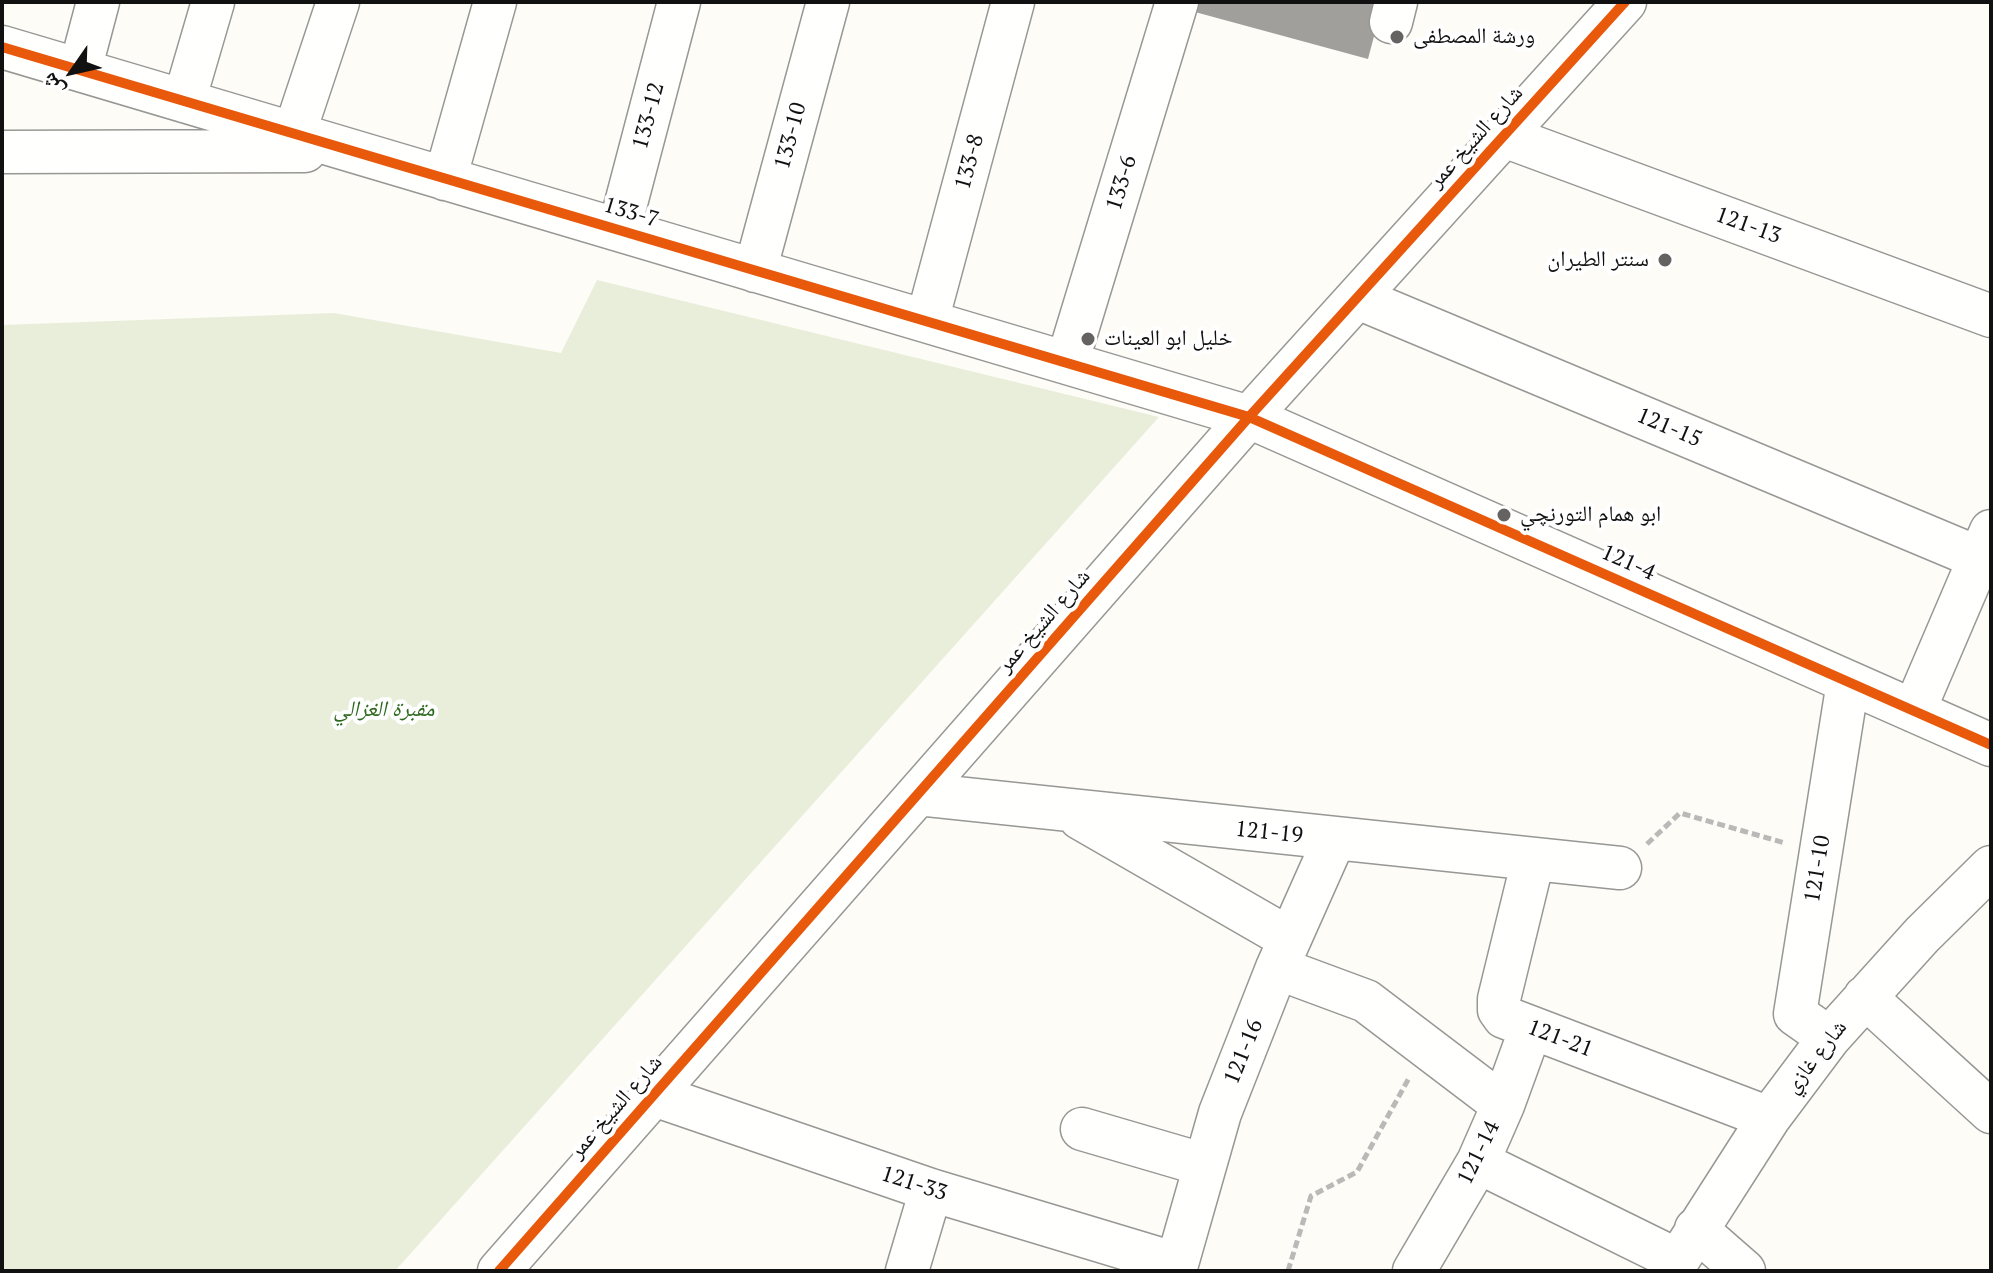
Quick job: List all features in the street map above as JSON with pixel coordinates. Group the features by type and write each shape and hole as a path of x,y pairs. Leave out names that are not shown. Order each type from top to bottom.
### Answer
{"street":[{"path":"80,70 98,2"},
{"path":"184,101 213,2"},
{"path":"294,134 338,2"},
{"path":"445,179 495,2"},
{"name":"133-12","path":"619,230 679,2"},
{"name":"133-10","path":"755,271 828,2"},
{"name":"133-8","path":"927,321 1013,2"},
{"name":"133-6","path":"1067,363 1177,2"},
{"name":"شارع الشيخ عمر","path":"499,1271 1249,417 1625,2"},
{"name":"133-7","path":"2,47 1249,417"},
{"name":"121-13","path":"1504,136 1991,316"},
{"path":"2,152 351,151"},
{"name":"121-15","path":"1358,298 1985,544"},
{"name":"121-4","path":"1249,417 1991,745"},
{"path":"1914,711 1985,544"},
{"name":"121-10","path":"1829,1038 1795,1014 1848,682"},
{"name":"121-19","path":"918,794 1620,868"},
{"path":"1067,810 1284,954 1366,1001 1503,1105"},
{"name":"121-16","path":"1176,1267 1220,1113 1334,840"},
{"name":"121-21","path":"1533,860 1499,999 1499,1010 1504,1017 1769,1118"},
{"name":"شارع غازي","path":"1681,1253 1769,1118 1829,1038 1922,935 1991,867"},
{"path":"1865,997 1991,1112"},
{"name":"121-14","path":"1414,1271 1478,1162 1531,1028"},
{"name":"121-33","path":"654,1095 931,1190 1176,1267"},
{"path":"1082,1129 1205,1165"},
{"path":"1478,1162 1681,1253 1744,1271"},
{"path":"907,1271 931,1190"}],"path":[{"path":"1620,868 1680,813 1820,853"},
{"path":"1288,1271 1311,1196 1357,1172 1427,1045"}],"green space":[{"name":"مقبرة الغزالي","path":"597,280 1159,417 395,1271 2,1271 2,325 334,313 561,353"}],"building":[{"path":"1198,2 1383,2 1368,59 1195,12"}],"cycle path":[{"path":"499,1271 1249,417 1625,2"},
{"path":"2,47 1249,417 1991,745"}],"place":[{"name":"ورشة المصطفى","path":"1397,37"},
{"name":"سنتر الطيران","path":"1665,260"},
{"name":"خليل ابو العينات","path":"1088,339"},
{"name":"ابو همام التورنچي","path":"1504,515"}]}
